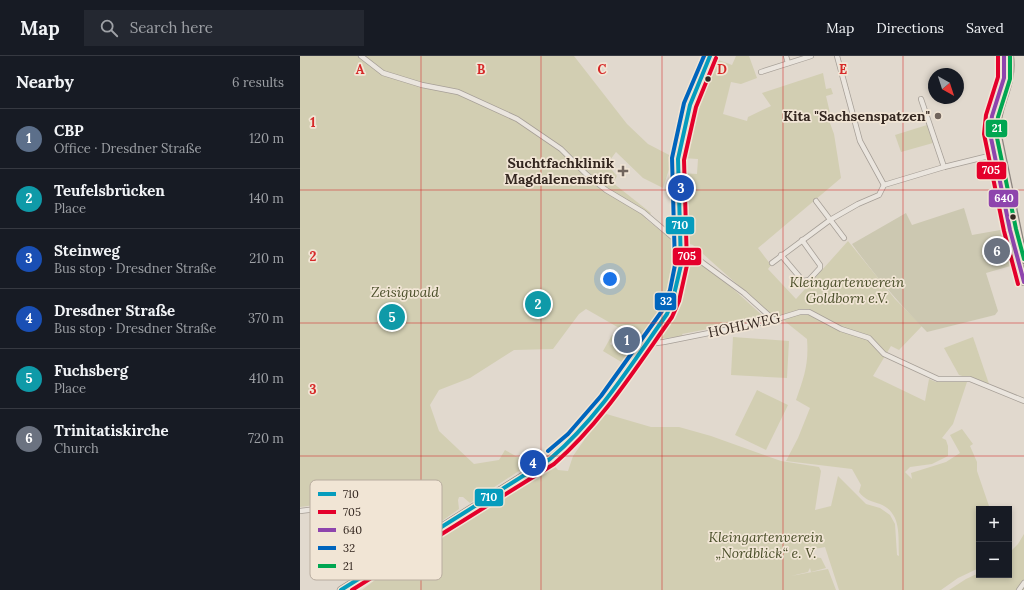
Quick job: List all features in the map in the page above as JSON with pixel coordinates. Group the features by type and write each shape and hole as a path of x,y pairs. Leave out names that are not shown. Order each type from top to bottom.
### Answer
{"main road":[{"path":"442,528 531,472 571,441 599,410 667,314 676,292 681,265 678,159 690,105 710,56"},
{"path":"1004,56 1004,78 990,124 994,155 1009,227 1024,282"},
{"path":"1010,56 1010,80 997,125 1001,154 1024,260"},
{"path":"341,590 358,580"},
{"path":"350,590 363,580"}],"street":[{"path":"360,56 383,73 422,85 458,92 517,119 561,149 586,174 606,190 643,212 681,245 741,290 774,320"},
{"path":"786,56 788,64"},
{"path":"761,72 811,56"},
{"path":"837,56 860,141 884,186"},
{"path":"921,99 944,167"},
{"path":"772,263 830,220 858,204 879,195 884,186 944,167 1001,154"},
{"path":"816,201 844,238"},
{"path":"781,255 803,281 809,280 820,268 820,265 802,240"},
{"name":"HOHLWEG","path":"646,343 649,344 774,320 800,312 809,312 841,329 869,338 884,354 938,379 970,379 1024,401"},
{"path":"656,330 658,342"},
{"path":"300,511 310,510"},
{"path":"1019,590 1024,583"}],"green space":[{"name":"Zeisigwald","path":"300,56 574,56 627,124 648,144 673,157 663,188 643,178 616,152 607,164 617,176 613,183 651,213 646,219 730,286 765,318 682,334 683,336 642,341 586,309 579,314 553,349 514,350 470,378 439,390 430,405 439,431 474,464 499,460 505,450 523,460 525,467 470,503 463,497 459,497 459,509 442,521 442,480 310,480 310,506 300,507"},
{"path":"736,56 749,56 757,78 741,84 731,82 723,114 747,121 748,117 771,106 762,93 823,73 826,89 831,88 833,94 826,96 830,113 827,115 834,134 841,178 758,248 771,265 768,269 796,299 848,241 895,299 922,326 899,350 891,346 873,376 925,401 929,379 936,382 968,379 953,424 942,438 946,440 948,446 948,456 932,464 910,467 905,472 912,479 911,473 946,462 960,453 950,435 962,429 973,444 970,446 977,462 977,471 989,506 976,506 976,569 958,578 941,590 839,590 825,547 814,549 814,557 821,558 826,568 811,572 810,568 808,572 791,576 828,569 836,590 362,590 375,580 442,580 442,540 446,532 553,464 558,470 568,471 573,456 603,413 651,427 679,427 711,436 781,461 819,467 821,471 815,510 831,506 838,476 866,504 880,508 890,515 895,524 897,555 899,556 897,526 892,513 887,508 868,500 861,495 859,492 861,485 852,469 786,461 798,438 810,408 796,400 805,370 807,339 782,319 775,318 693,245 685,243 681,173 697,174 698,159 682,158 684,141 713,58 732,65"},
{"path":"927,125 933,143 901,152 895,135"},
{"path":"612,335 614,336 610,344 615,347 618,343 628,350 629,354 623,363 603,351"},
{"path":"733,337 789,341 787,378 731,375"},
{"path":"973,337 989,384 959,375 944,348"},
{"path":"757,390 788,405 766,450 735,435"},
{"path":"1024,534 1024,590 949,590 976,574 976,578 1012,578 1012,550"}],"shaded area":[{"path":"964,208 972,235 1006,229 1014,265 986,273 998,311 995,315 927,332 888,290 852,244 906,213 912,225"}],"transit line":[{"name":"32","path":"548,451 568,434 601,396 662,311 670,290 675,265 672,158 684,103 704,56"},
{"name":"710","path":"442,527 550,459 567,443 599,409 667,314 673,299 681,265 678,159 690,105 710,56"},
{"name":"705","path":"998,56 998,77 986,115 984,134 1004,231 1018,284"},
{"name":"640","path":"1004,56 1004,78 992,116 990,133 1010,230 1024,282"},
{"name":"21","path":"1010,56 1010,79 998,117 996,133 1016,229 1024,259"},
{"name":"705","path":"442,534 554,464 571,448 603,413 672,317 679,301 687,265 684,160 696,107 716,58"},
{"name":"710","path":"341,590 357,580"},
{"name":"705","path":"352,590 368,580"}],"place":[{"name":"Kita \"Sachsenspatzen\"","path":"938,116"},
{"name":"Suchtfachklinik Magdalenenstift","path":"623,171"},
{"name":"Steinweg","path":"681,188"},
{"name":"Trinitatiskirche","path":"997,251"},
{"name":"Teufelsbrücken","path":"538,304"},
{"name":"Fuchsberg","path":"392,317"},
{"name":"CBP","path":"627,340"},
{"name":"Dresdner Straße","path":"533,463"}],"park label":[{"name":"Kleingartenverein Goldborn e.V.","path":"847,290"},
{"name":"Kleingartenverein „Nordblick“ e. V.","path":"766,546"}]}
